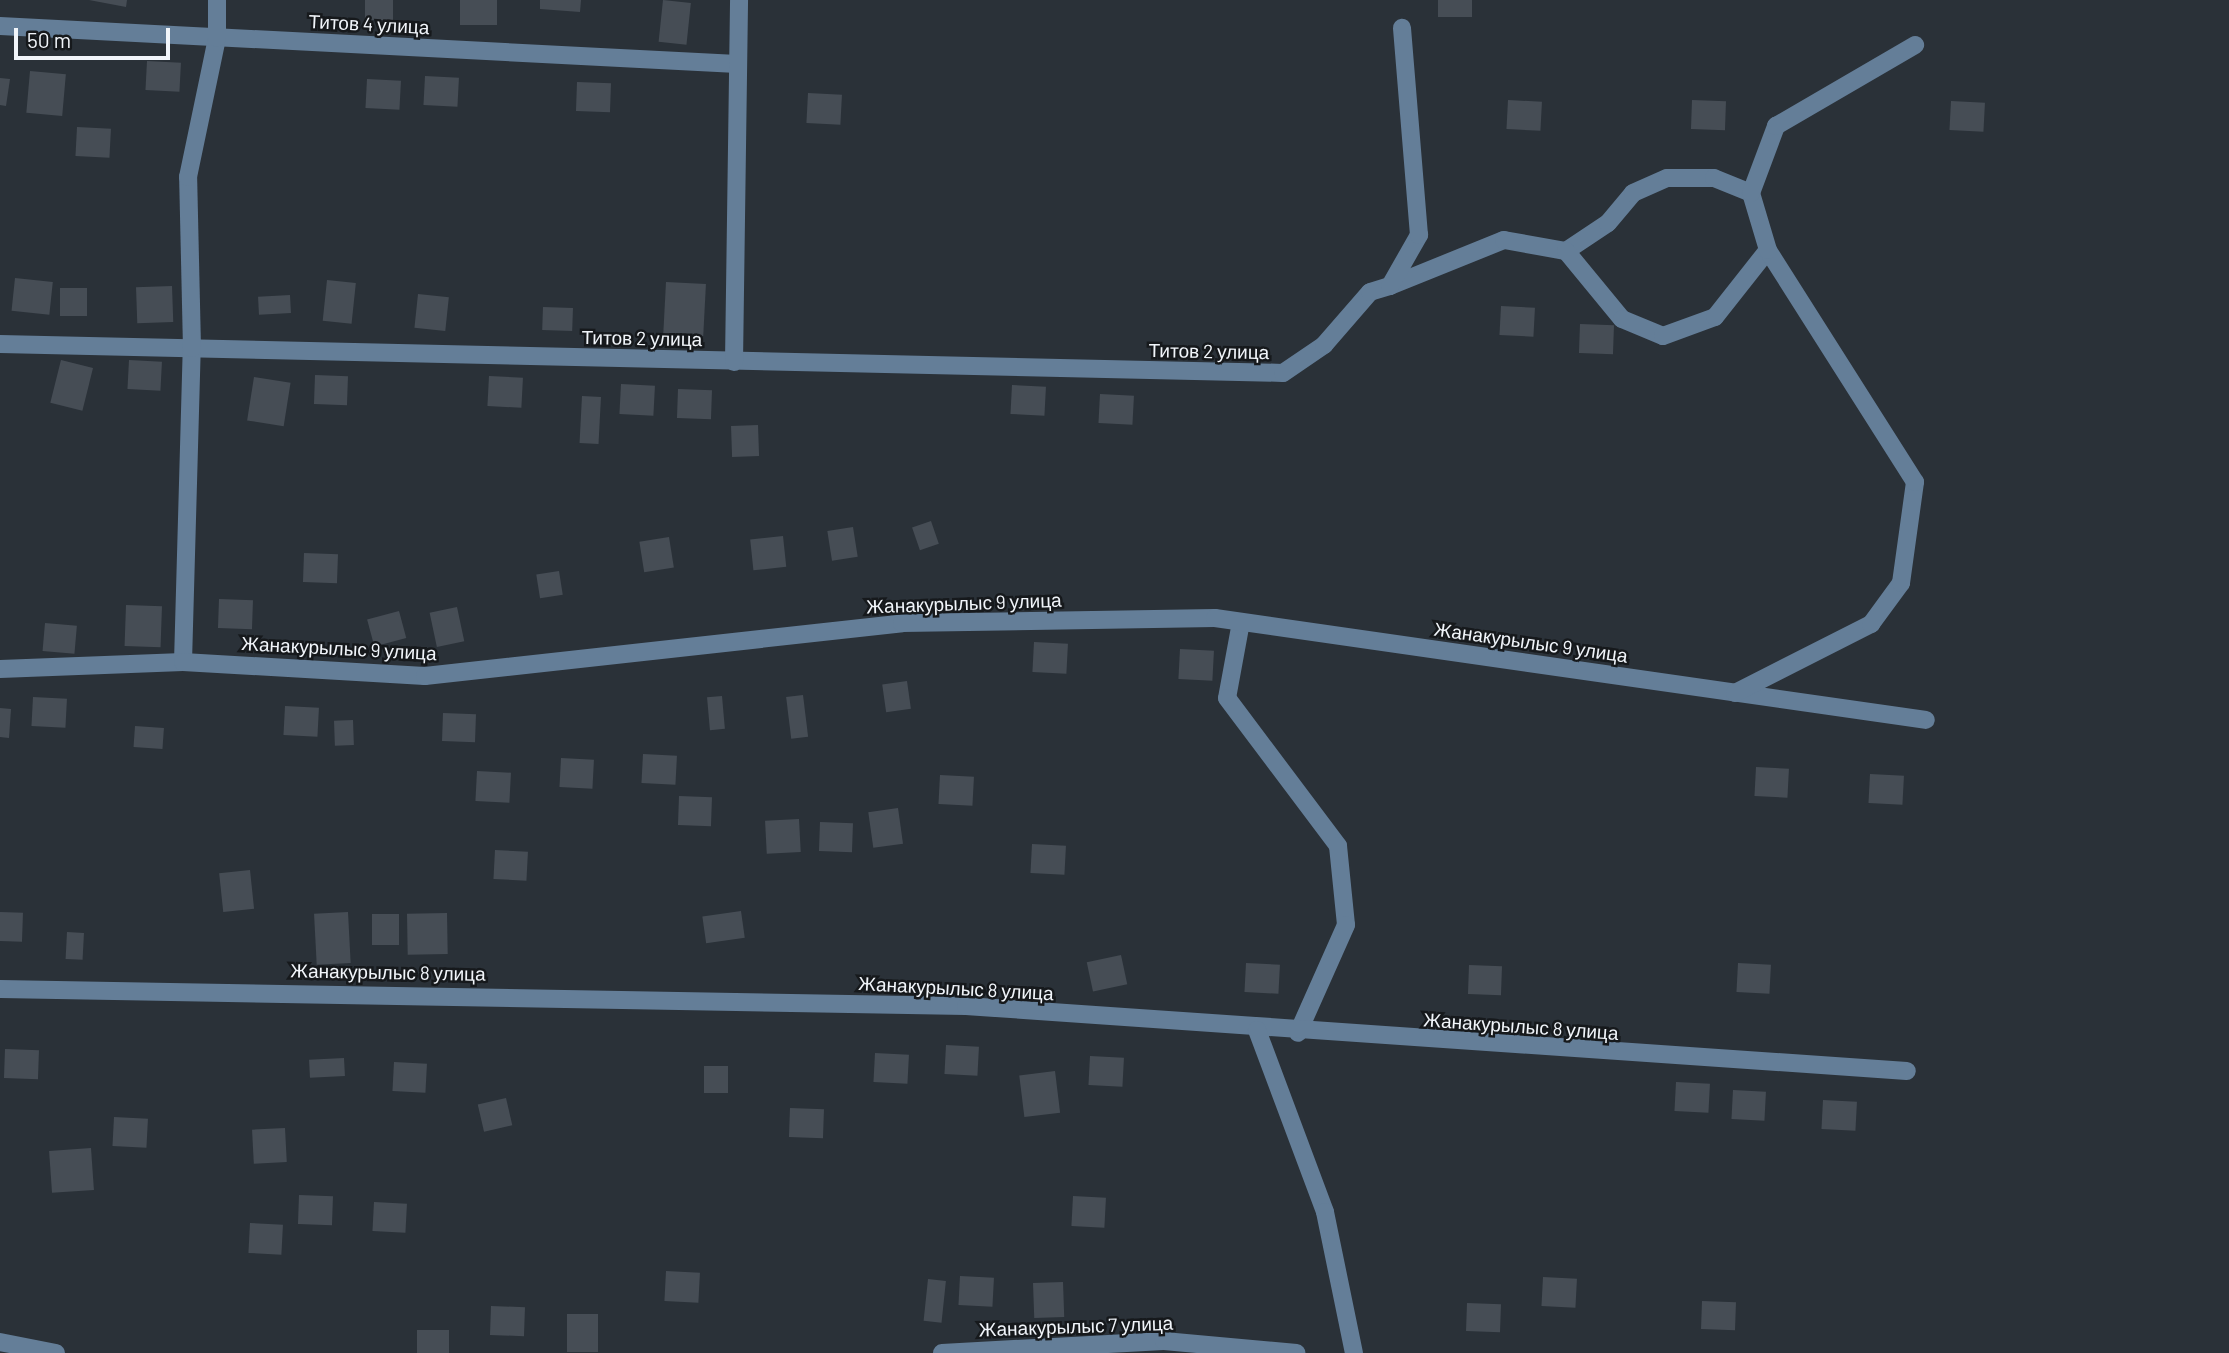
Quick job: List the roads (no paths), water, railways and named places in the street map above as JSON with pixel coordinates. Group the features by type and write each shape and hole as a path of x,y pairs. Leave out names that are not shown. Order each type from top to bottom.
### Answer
{"street":[{"path":"183,662 192,348 188,177 217,38 217,0"},
{"path":"734,362 739,0"},
{"name":"Титов 4 улица","path":"0,26 737,64"},
{"path":"1390,286 1419,235 1402,28"},
{"path":"1735,692 1871,624 1901,583 1915,482 1768,250 1751,193 1776,126 1915,45"},
{"path":"1566,251 1608,223 1633,192 1667,178 1714,178 1751,193"},
{"path":"1390,286 1504,240 1566,251 1622,318 1663,336 1715,317 1768,250"},
{"name":"Титов 2 улица","path":"0,344 1283,373 1324,345 1370,292 1390,286"},
{"name":"Жанакурылыс 9 улица","path":"0,669 183,662 425,676 902,622 1241,622 1926,720"},
{"path":"1241,622 1227,698 1338,846 1346,925 1298,1033"},
{"name":"Жанакурылыс 8 улица","path":"0,989 966,1006 1298,1033 1907,1071"},
{"path":"1257,1030 1325,1212 1354,1353"},
{"name":"Жанакурылыс 7 улица","path":"942,1353 1164,1341 1296,1353"},
{"path":"0,1342 56,1353"}]}
